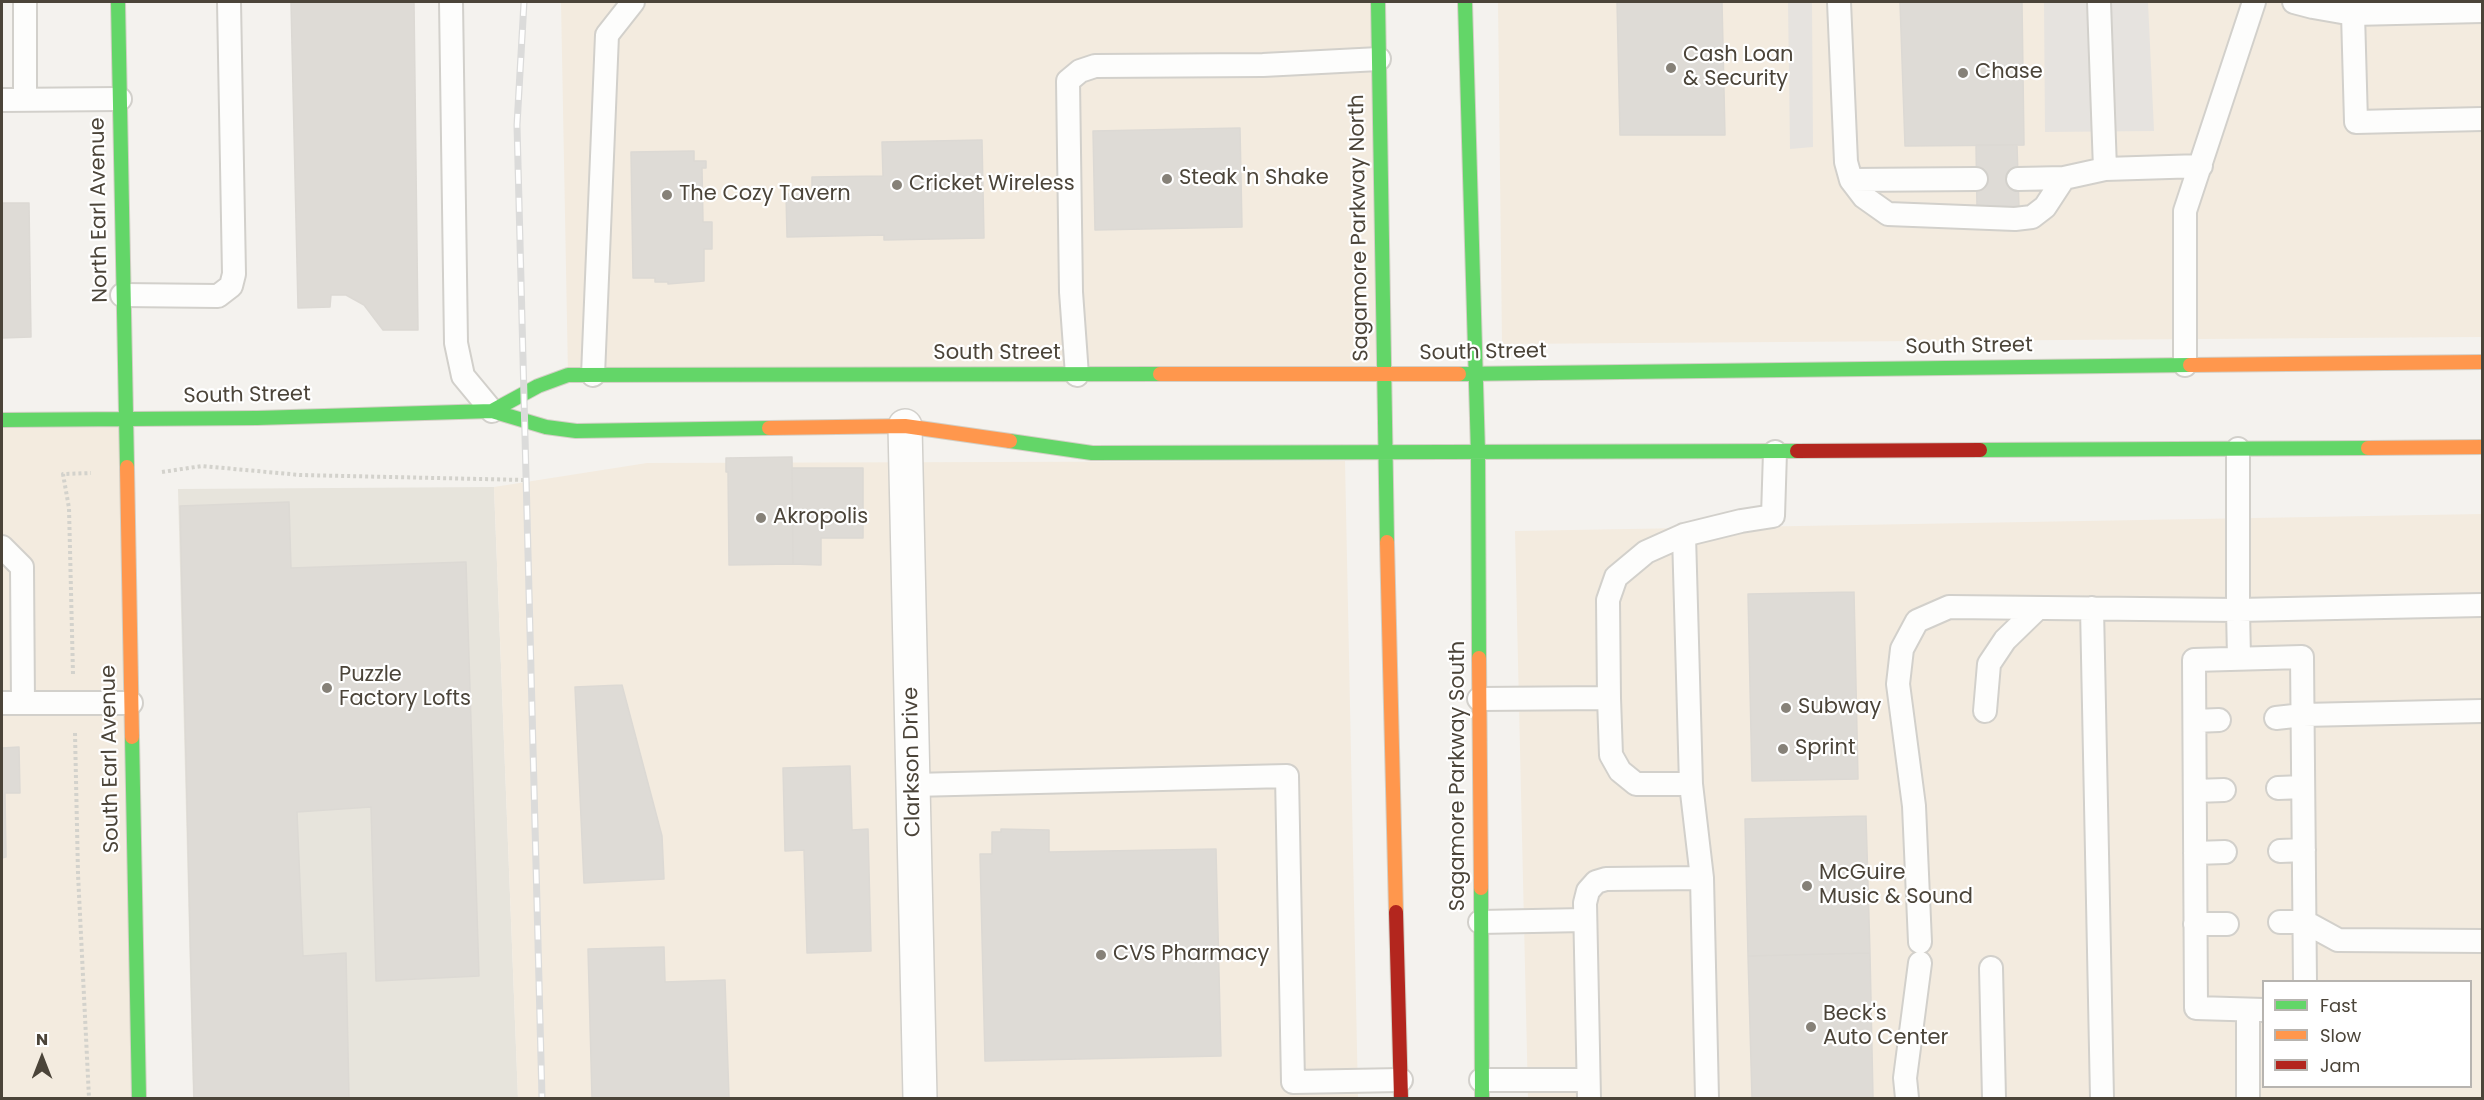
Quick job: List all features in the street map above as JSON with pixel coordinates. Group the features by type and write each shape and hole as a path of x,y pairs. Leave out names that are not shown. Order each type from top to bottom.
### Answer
{"main road":[{"name":"North Earl Avenue","path":"118,2 122,295 127,419"},
{"name":"Sagamore Parkway North","path":"1378,2 1385,454"},
{"path":"1466,2 1478,453"},
{"name":"South Street","path":"492,411 538,386 568,375 1383,375 2482,362"},
{"name":"South Street","path":"2,420 257,418 492,411 546,427 576,431 905,426 1092,453 1385,454 2482,447"},
{"name":"South Earl Avenue","path":"127,419 139,1098"},
{"name":"Sagamore Parkway South","path":"1478,453 1481,1089"},
{"path":"1385,454 1401,1089"}],"street":[{"name":"Clarkson Drive","path":"905,426 920,1098"}],"lane":[{"path":"25,2 25,99"},
{"path":"122,295 218,296 231,286 234,274 230,2"},
{"path":"451,2 456,343 463,376 492,411"},
{"path":"593,375 607,34 633,2"},
{"path":"1839,2 1846,162 1851,180 1864,197 1888,214 2015,219 2032,216 2045,207 2064,178"},
{"path":"2099,2 2105,169"},
{"path":"2185,365 2185,212 2254,2"},
{"path":"2294,2 2313,8 2353,14 2482,11"},
{"path":"2353,14 2356,122 2482,119"},
{"path":"1077,375 1071,292 1068,81 1080,71 1095,66 1263,65 1379,59"},
{"path":"2,100 120,99"},
{"path":"2018,179 2064,178 2105,169 2201,166"},
{"path":"1851,180 1976,179"},
{"path":"2238,450 2239,658"},
{"path":"1691,784 1636,784 1620,771 1611,755 1608,600 1616,577 1646,552 1684,535 1773,516 1775,452"},
{"path":"1684,535 1691,784 1702,878 1707,1098"},
{"path":"2,547 22,567 12,703 131,703"},
{"path":"1907,1098 1905,1078 1920,953 1914,806 1898,684 1902,649 1917,621 1949,607 2238,610 2482,604"},
{"path":"1985,711 1989,664 2006,640 2038,608"},
{"path":"2092,608 2102,1098"},
{"path":"2248,1098 2255,1010 2196,1008 2194,660 2302,657 2305,980"},
{"path":"1479,699 1609,698"},
{"path":"2276,718 2303,715 2482,711"},
{"path":"2194,721 2219,720"},
{"path":"913,785 1287,776 1291,1090 1401,1089"},
{"path":"2278,788 2303,787"},
{"path":"2194,791 2224,790"},
{"path":"2280,850 2304,850"},
{"path":"2195,853 2225,852"},
{"path":"1481,1089 1588,1089 1585,903 1588,891 1596,882 1606,879 1702,878"},
{"path":"1480,922 1585,920"},
{"path":"2280,922 2305,922 2338,940 2482,941"},
{"path":"2195,924 2227,924"},
{"path":"1991,968 1994,1098"}],"path":[{"path":"176,471 202,466 300,475 526,480"},
{"path":"63,474 69,508 78,874 89,1098"}],"shaded area":[{"path":"561,2 1377,2 1383,375 568,375"},
{"path":"1498,2 2482,2 2482,337 1502,344"},
{"path":"1788,2 1812,2 1813,147 1790,149"},
{"path":"2044,2 2148,2 2154,131 2045,132"},
{"path":"127,419 139,1098 2,1098 2,420"},
{"path":"1345,461 1358,1098 518,1098 494,487 647,463"},
{"name":"Puzzle Factory Lofts","path":"494,487 518,1098 193,1098 178,489"},
{"path":"2482,514 2482,1098 1528,1098 1515,531"}],"building":[{"path":"291,2 414,2 418,330 383,330 364,305 346,295 331,295 330,307 298,308"},
{"name":"Cash Loan & Security","path":"1617,2 1722,2 1725,135 1620,135"},
{"name":"Chase","path":"1900,2 2022,2 2024,145 1905,146"},
{"name":"Steak 'n Shake","path":"1240,128 1242,227 1095,230 1093,131"},
{"name":"Cricket Wireless","path":"982,140 984,238 884,240 884,235 787,237 786,194 812,194 812,177 883,176 882,142"},
{"path":"1976,145 2017,145 2019,208 1977,208"},
{"name":"The Cozy Tavern","path":"694,151 694,161 706,161 706,168 702,168 703,222 712,222 712,249 704,249 704,281 668,284 668,282 655,282 655,278 633,278 631,152"},
{"path":"2,203 29,203 31,337 2,338"},
{"name":"Akropolis","path":"792,457 793,564 729,565 726,458"},
{"path":"792,468 863,468 863,538 821,538 821,565 793,564"},
{"name":"Puzzle Factory Lofts","path":"289,502 291,568 466,562 479,976 376,981 371,807 297,812 303,956 346,953 349,1098 194,1098 180,506"},
{"path":"1854,592 1858,779 1752,781 1748,594"},
{"path":"622,685 662,836 664,879 584,883 575,687"},
{"path":"19,747 20,793 5,793 6,857 2,858 2,748"},
{"path":"850,766 852,830 868,829 871,951 807,953 804,850 785,851 783,768"},
{"name":"McGuire Music & Sound","path":"1866,816 1870,953 1748,956 1745,819"},
{"name":"CVS Pharmacy","path":"1001,829 1049,830 1049,852 1216,849 1221,1056 985,1061 980,854 992,854 992,832 1001,832"},
{"path":"664,947 665,982 725,980 729,1098 592,1098 588,949"},
{"name":"Beck's Auto Center","path":"1870,953 1873,1098 1752,1098 1748,956"}],"railway":[{"path":"524,2 517,125 542,1098"}],"traffic: fast":[{"path":"118,2 127,467"},
{"path":"1378,2 1387,542"},
{"path":"1465,2 1478,453 1479,658"},
{"path":"1459,374 2190,365"},
{"path":"492,411 538,386 568,375 1160,374"},
{"path":"2,420 257,418 492,411 546,427 576,431 769,428"},
{"path":"1010,441 1092,453 1797,451"},
{"path":"1980,450 2368,448"},
{"path":"132,737 139,1098"},
{"path":"1481,888 1482,1098"}],"traffic: slow":[{"path":"2190,365 2482,362"},
{"path":"1160,374 1459,374"},
{"path":"769,428 905,426 1010,441"},
{"path":"2368,448 2482,447"},
{"path":"127,467 132,737"},
{"path":"1387,542 1396,912"},
{"path":"1479,658 1481,888"}],"traffic: jam":[{"path":"1797,451 1980,450"},
{"path":"1396,912 1401,1098"}],"place":[{"name":"Cash Loan & Security","path":"1671,68"},
{"name":"Chase","path":"1963,73"},
{"name":"Steak 'n Shake","path":"1167,179"},
{"name":"Cricket Wireless","path":"897,185"},
{"name":"The Cozy Tavern","path":"667,195"},
{"name":"Akropolis","path":"761,518"},
{"name":"Puzzle Factory Lofts","path":"327,688"},
{"name":"Subway","path":"1786,708"},
{"name":"Sprint","path":"1783,749"},
{"name":"McGuire Music & Sound","path":"1807,886"},
{"name":"CVS Pharmacy","path":"1101,955"},
{"name":"Beck's Auto Center","path":"1811,1027"}]}
